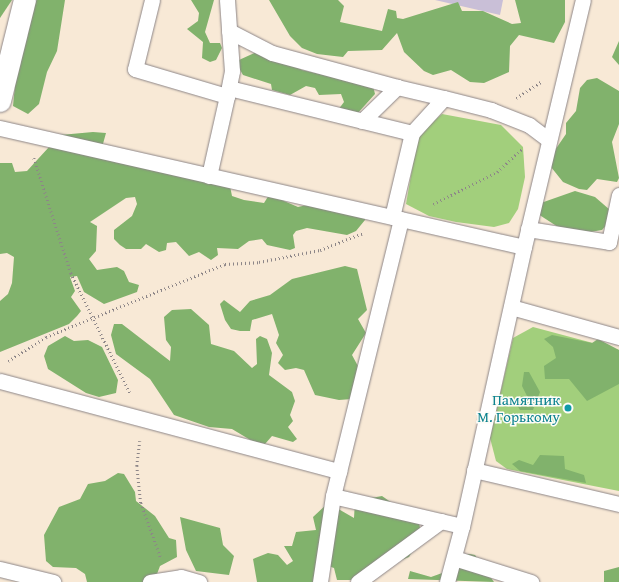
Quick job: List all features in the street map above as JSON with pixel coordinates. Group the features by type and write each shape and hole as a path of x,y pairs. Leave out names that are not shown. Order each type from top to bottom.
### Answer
{"street":[{"path":"0,101 25,0"}],"lane":[{"path":"152,0 135,69 228,92 412,133"},
{"path":"209,176 232,71 227,0"},
{"path":"447,582 462,526 511,307 546,137 565,75 583,0"},
{"path":"229,32 272,53 501,114 546,137"},
{"path":"362,121 398,87"},
{"path":"320,582 333,496 396,218 412,133 444,98"},
{"path":"0,128 524,247"},
{"path":"528,229 609,242 619,196"},
{"path":"511,307 619,337"},
{"path":"0,382 339,471"},
{"path":"474,470 619,504"},
{"path":"333,496 462,526"},
{"path":"358,582 441,521"},
{"path":"454,558 531,582"},
{"path":"0,569 15,578 53,582"},
{"path":"150,582 181,577 199,582"}],"path":[{"path":"501,114 513,100 542,81 565,75"},
{"path":"4,363 46,338 224,264 259,262 320,250 396,218 422,212 497,172 546,137"},
{"path":"32,152 71,273 142,419 137,466 141,503 169,579"}],"shaded area":[{"path":"435,0 503,0 500,15"}],"green space":[{"path":"0,0 12,0 0,18"},
{"path":"23,0 65,0 57,51 47,72 39,104 28,114 13,106"},
{"path":"191,0 214,0 205,32 210,43 220,43 222,48 216,60 210,62 202,58 203,42 187,29 198,21 199,13"},
{"path":"269,0 338,0 344,6 340,22 382,31 388,9 396,11 397,18 403,19 458,2 462,11 483,11 512,24 521,23 515,0 565,0 565,22 554,43 519,35 510,46 509,72 484,83 470,82 451,70 433,75 424,71 404,52 397,33 382,50 348,51 343,57 317,54 302,48 290,36"},
{"path":"619,41 619,65 612,57"},
{"path":"263,49 302,70 373,86 375,94 357,114 338,110 344,102 341,94 319,95 315,88 306,86 290,95 272,90 271,84 243,75 239,68 239,60"},
{"path":"597,78 619,91 619,124 612,142 619,178 617,182 597,179 587,190 579,189 563,182 551,167 551,156 566,134 566,123 576,111 580,88 587,80"},
{"path":"442,114 501,125 523,147 525,177 518,209 509,223 494,227 456,222 429,216 406,204 417,141 422,131"},
{"path":"93,132 106,133 101,151 115,162 230,186 232,196 244,200 264,203 269,195 282,192 284,201 298,207 311,204 365,211 365,220 356,231 347,235 307,228 296,231 293,235 295,248 290,250 267,245 262,239 249,241 238,249 217,248 218,255 211,260 199,252 189,256 176,242 167,243 166,250 159,252 146,244 141,249 126,249 120,245 114,239 114,230 132,216 137,204 135,197 126,198 90,222 97,226 96,251 89,259 97,270 117,267 124,271 129,282 139,285 137,292 104,304 84,292 77,276 70,277 75,291 71,297 81,311 77,316 69,324 0,352 0,301 8,294 12,283 14,257 7,253 0,254 0,163 12,163 15,172 27,171 60,135"},
{"path":"575,191 595,197 610,210 609,222 602,230 590,232 558,227 538,214 538,204"},
{"path":"345,266 357,269 367,310 358,319 366,333 352,355 359,368 352,399 339,400 315,395 304,370 296,368 285,370 278,363 283,355 276,343 279,335 272,314 252,320 250,331 240,331 231,329 225,320 220,304 224,300 240,312 250,301 270,295 292,279"},
{"path":"191,309 209,325 211,344 234,351 252,368 257,364 256,339 260,336 267,339 272,353 269,375 292,392 295,401 290,415 293,421 288,427 297,439 293,442 272,436 265,444 252,441 232,429 209,427 174,415 150,379 116,354 111,335 114,324 122,324 170,361 171,347 166,340 164,317 172,310"},
{"path":"533,327 619,350 619,491 507,469 496,461 490,438 513,338"},
{"path":"552,335 592,343 598,339 619,350 619,384 587,401 569,379 545,379 544,366 556,358 553,347 544,339"},
{"path":"65,336 74,341 88,340 102,347 118,380 116,393 99,397 86,393 48,369 44,356 48,346"},
{"path":"524,372 529,372 540,392 533,410 520,410 517,405 528,398 522,386"},
{"path":"540,455 564,456 565,469 584,475 586,483 520,471 512,464 519,460 533,465"},
{"path":"118,473 124,474 135,492 136,501 155,516 169,538 176,540 177,557 160,566 154,582 87,582 85,574 76,568 53,567 46,561 44,535 59,507 80,499 88,484 105,481"},
{"path":"382,496 419,522 420,528 409,544 412,552 409,557 352,580 337,580 334,568 328,566 315,582 257,582 253,559 268,553 278,555 287,565 293,561 284,546 292,546 296,532 316,530 313,517 328,503 354,518 355,501"},
{"path":"180,517 220,528 223,545 234,556 229,575 196,571 186,550"},
{"path":"463,555 475,555 494,582 408,579 410,571 431,577 445,572"},
{"path":"619,567 619,582 604,582 604,571"}],"place":[{"name":"Памятник М. Горькому","path":"568,408"}]}
